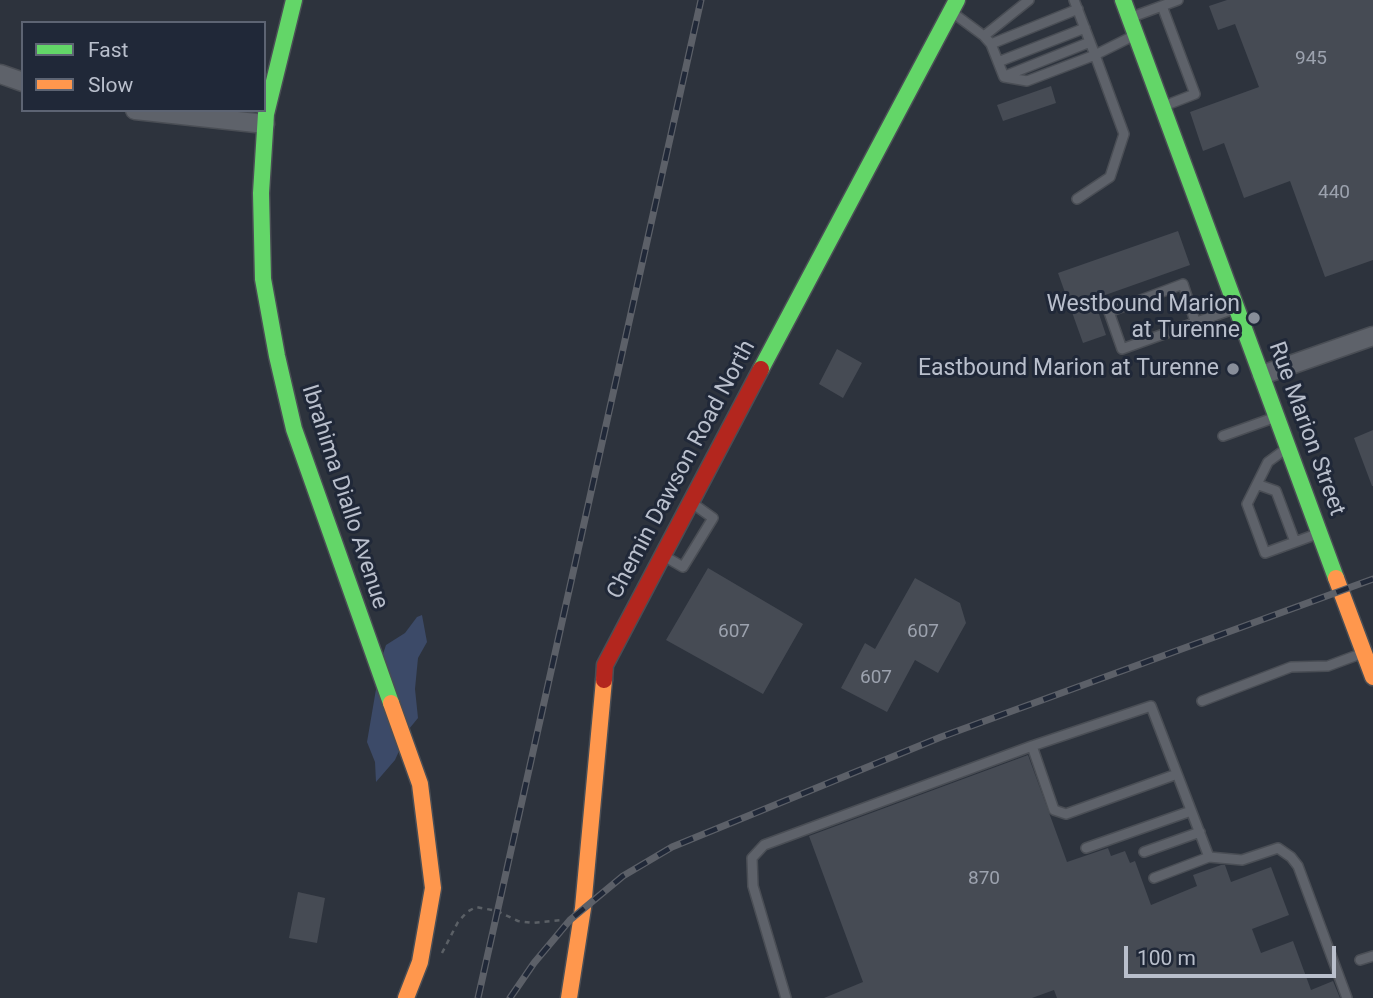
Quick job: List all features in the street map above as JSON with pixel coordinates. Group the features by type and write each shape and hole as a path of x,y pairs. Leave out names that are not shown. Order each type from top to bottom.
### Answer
{"street":[{"name":"Ibrahima Diallo Avenue","path":"294,0 266,114 261,193 264,279 277,356 294,429 420,784 433,888 420,962 406,998"},
{"name":"Rue Marion Street","path":"1123,0 1373,677"},
{"name":"Chemin Dawson Road North","path":"569,998 581,922 605,665 954,6"},
{"path":"0,74 21,81"},
{"path":"154,112 265,124"},
{"path":"1262,376 1373,336"}],"lane":[{"path":"984,36 1029,0"},
{"path":"1130,18 1178,0"},
{"path":"991,44 1076,5 1124,134 1110,177 1077,199"},
{"path":"954,6 991,44 1004,77"},
{"path":"1162,6 1195,94 1163,107"},
{"path":"998,62 1085,28"},
{"path":"1004,77 1027,81 1095,55 1136,34"},
{"path":"1004,77 1090,42"},
{"path":"1195,321 1183,284 1109,312 1122,349 1237,307"},
{"path":"1223,436 1278,417"},
{"path":"1289,447 1268,462 1259,485 1247,504 1265,553 1320,533"},
{"path":"1259,485 1276,491 1295,542"},
{"path":"663,555 683,567 713,518 691,502"},
{"path":"1202,701 1291,667 1328,666 1364,653"},
{"path":"786,998 752,886 752,858 764,845 1151,706 1209,857"},
{"path":"1032,747 1054,810 1066,814 1177,775"},
{"path":"1086,848 1191,811"},
{"path":"1144,852 1200,832"},
{"path":"1154,878 1209,857 1242,860 1278,848 1298,866 1347,998"},
{"path":"1360,960 1373,956"}],"path":[{"path":"439,959 458,922 476,907 497,911 517,921 551,923 564,919 581,922"}],"water":[{"path":"422,615 427,642 418,658 415,689 418,718 409,729 395,760 376,782 375,762 367,742 381,660 386,645 405,633 417,617"}],"building":[{"path":"1227,0 1373,0 1373,260 1325,277 1290,181 1244,198 1224,143 1203,151 1190,112 1259,87 1235,24 1218,30 1209,6"},
{"path":"1051,86 1056,103 1003,121 997,105"},
{"path":"1178,231 1190,265 1094,299 1106,335 1083,343 1058,273"},
{"path":"837,349 862,363 843,398 819,384"},
{"path":"1373,430 1373,486 1372,486 1354,438"},
{"path":"708,568 803,624 763,694 666,640"},
{"path":"915,578 960,603 966,623 938,673 915,660 887,712 841,688 865,643 875,649"},
{"path":"1028,755 1067,862 1108,848 1111,856 1125,851 1130,863 1135,861 1151,905 1197,886 1193,875 1221,865 1225,865 1231,882 1271,867 1289,915 1252,929 1261,953 1293,941 1311,990 1333,981 1340,998 1057,998 1054,990 1032,998 824,998 863,982 809,836"},
{"path":"298,892 325,898 317,943 289,938"}],"railway":[{"path":"478,998 701,0"},
{"path":"510,998 534,963 570,920 623,876 672,847 941,737 1373,579"}],"traffic: fast":[{"path":"294,0 266,114 261,193 263,279 294,429 391,703"},
{"path":"761,369 957,0"},
{"path":"1123,0 1336,578"}],"traffic: slow":[{"path":"1336,578 1373,677"},
{"path":"569,998 583,908 604,680"},
{"path":"391,703 420,784 433,888 420,962 406,998"}],"traffic: jam":[{"path":"604,680 605,665 761,369"}],"place":[{"name":"Westbound Marion at Turenne","path":"1254,318"},
{"name":"Eastbound Marion at Turenne","path":"1233,369"}]}
